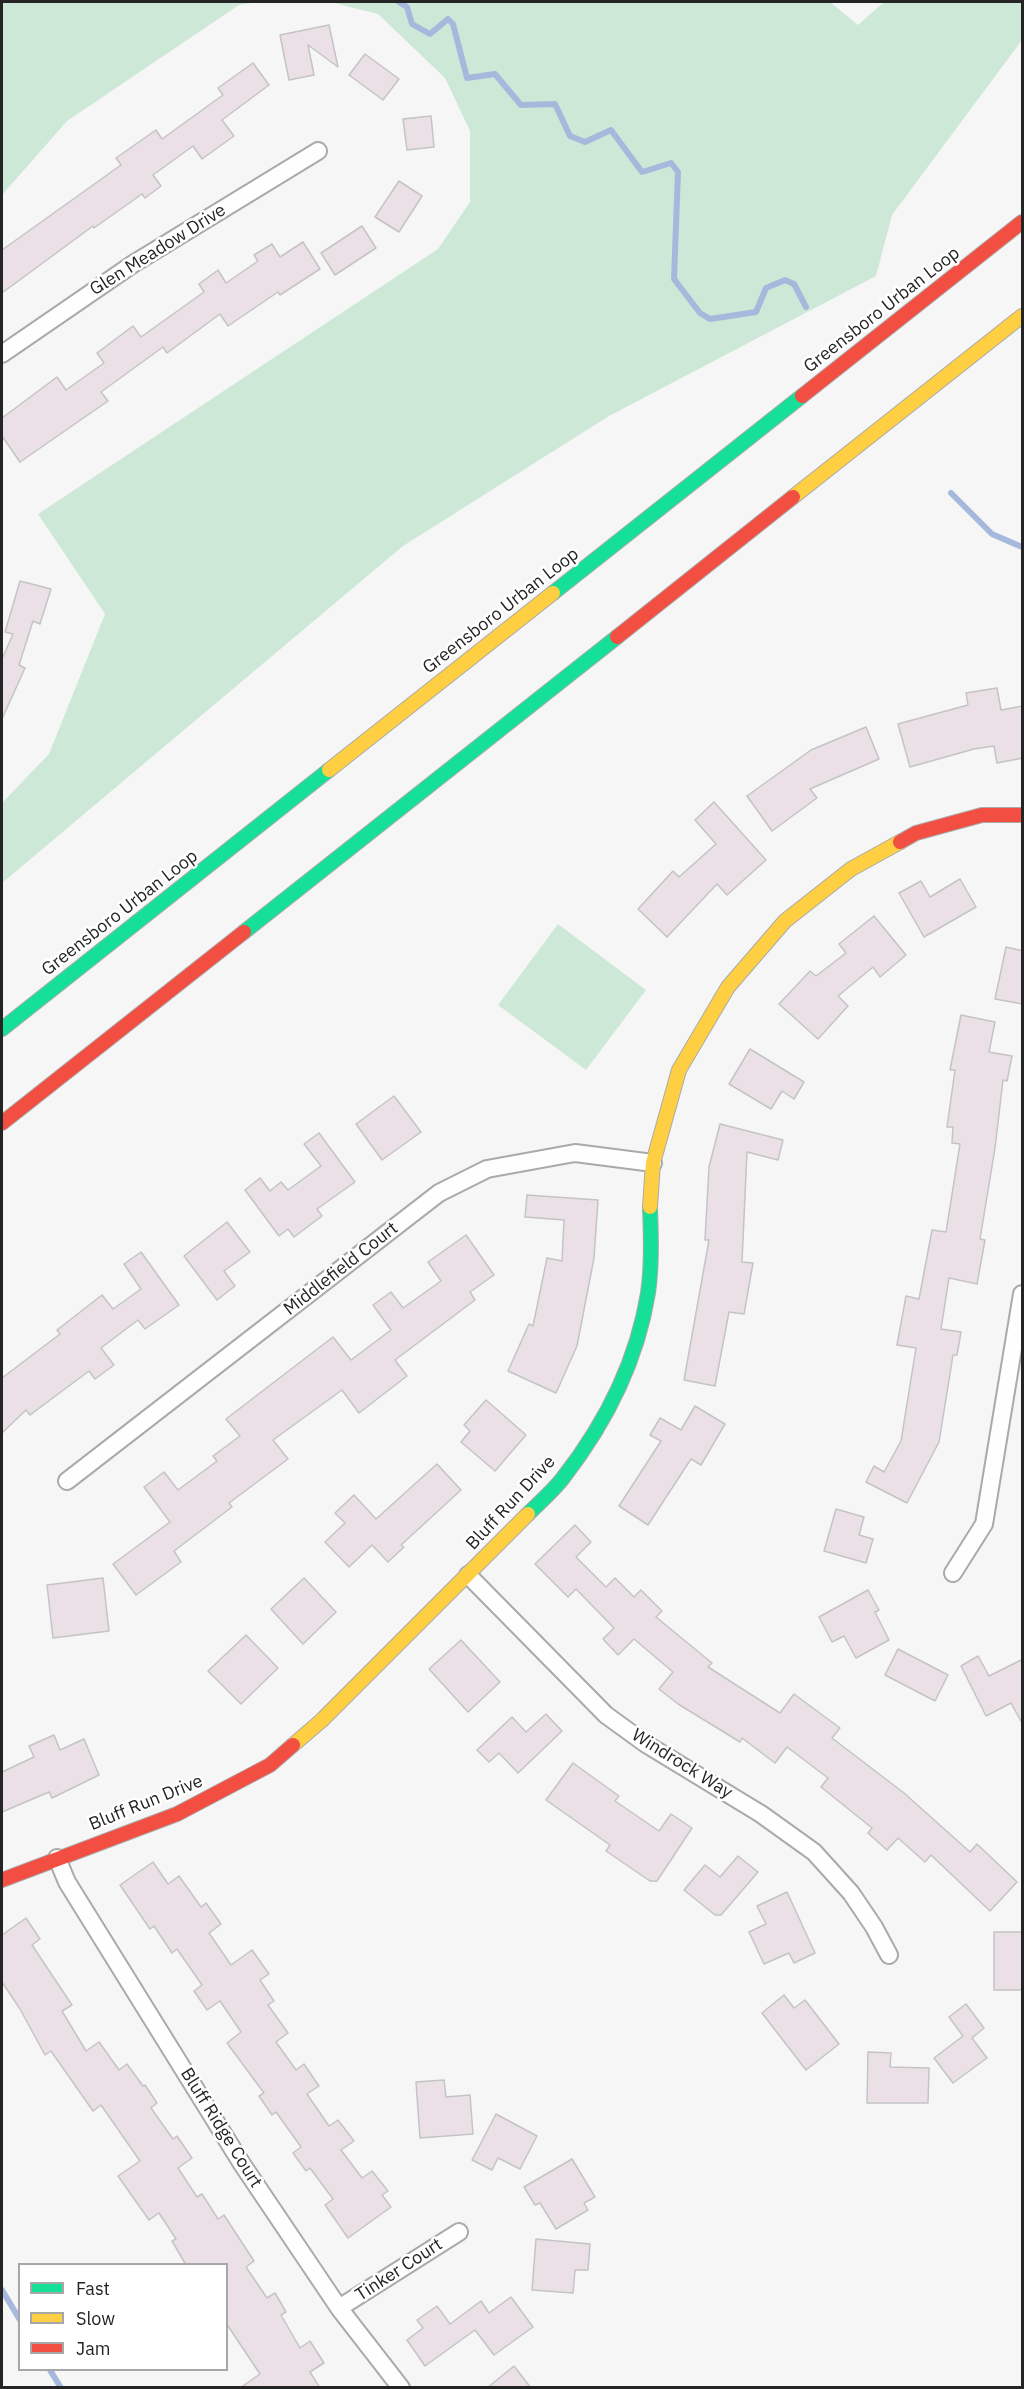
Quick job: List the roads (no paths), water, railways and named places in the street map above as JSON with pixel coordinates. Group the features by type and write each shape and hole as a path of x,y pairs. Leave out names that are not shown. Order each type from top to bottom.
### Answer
{"main road":[{"name":"Greensboro Urban Loop","path":"2,1029 1023,222"},
{"path":"2,1123 1023,316"},
{"name":"Bluff Run Drive","path":"2,1880 177,1814 270,1765 321,1721 562,1480 597,1430 622,1381 638,1338 648,1292 651,1239 649,1193 653,1163 679,1070 728,987 785,921 851,869 916,833 982,815 1023,815"}],"street":[{"name":"Glen Meadow Drive","path":"2,354 132,264 318,151"},
{"name":"Middlefield Court","path":"67,1481 439,1193 487,1169 575,1154 653,1163"},
{"path":"953,1573 984,1524 1023,1294"},
{"name":"Windrock Way","path":"468,1575 606,1715 646,1744 761,1814 814,1852 851,1893 874,1927 889,1955"},
{"name":"Bluff Ridge Court","path":"57,1858 67,1882 236,2153 339,2308 401,2388"},
{"name":"Tinker Court","path":"339,2308 459,2232"}],"waterway":[{"path":"399,2 407,7 412,24 430,34 448,19 453,24 467,78 495,74 521,105 555,104 570,136 585,142 611,130 642,172 671,163 678,172 674,279 700,313 710,319 756,312 766,288 785,280 794,284 806,307"},
{"path":"951,493 992,534 1022,547"},
{"path":"2,2290 18,2317"},
{"path":"51,2371 61,2388"}]}
